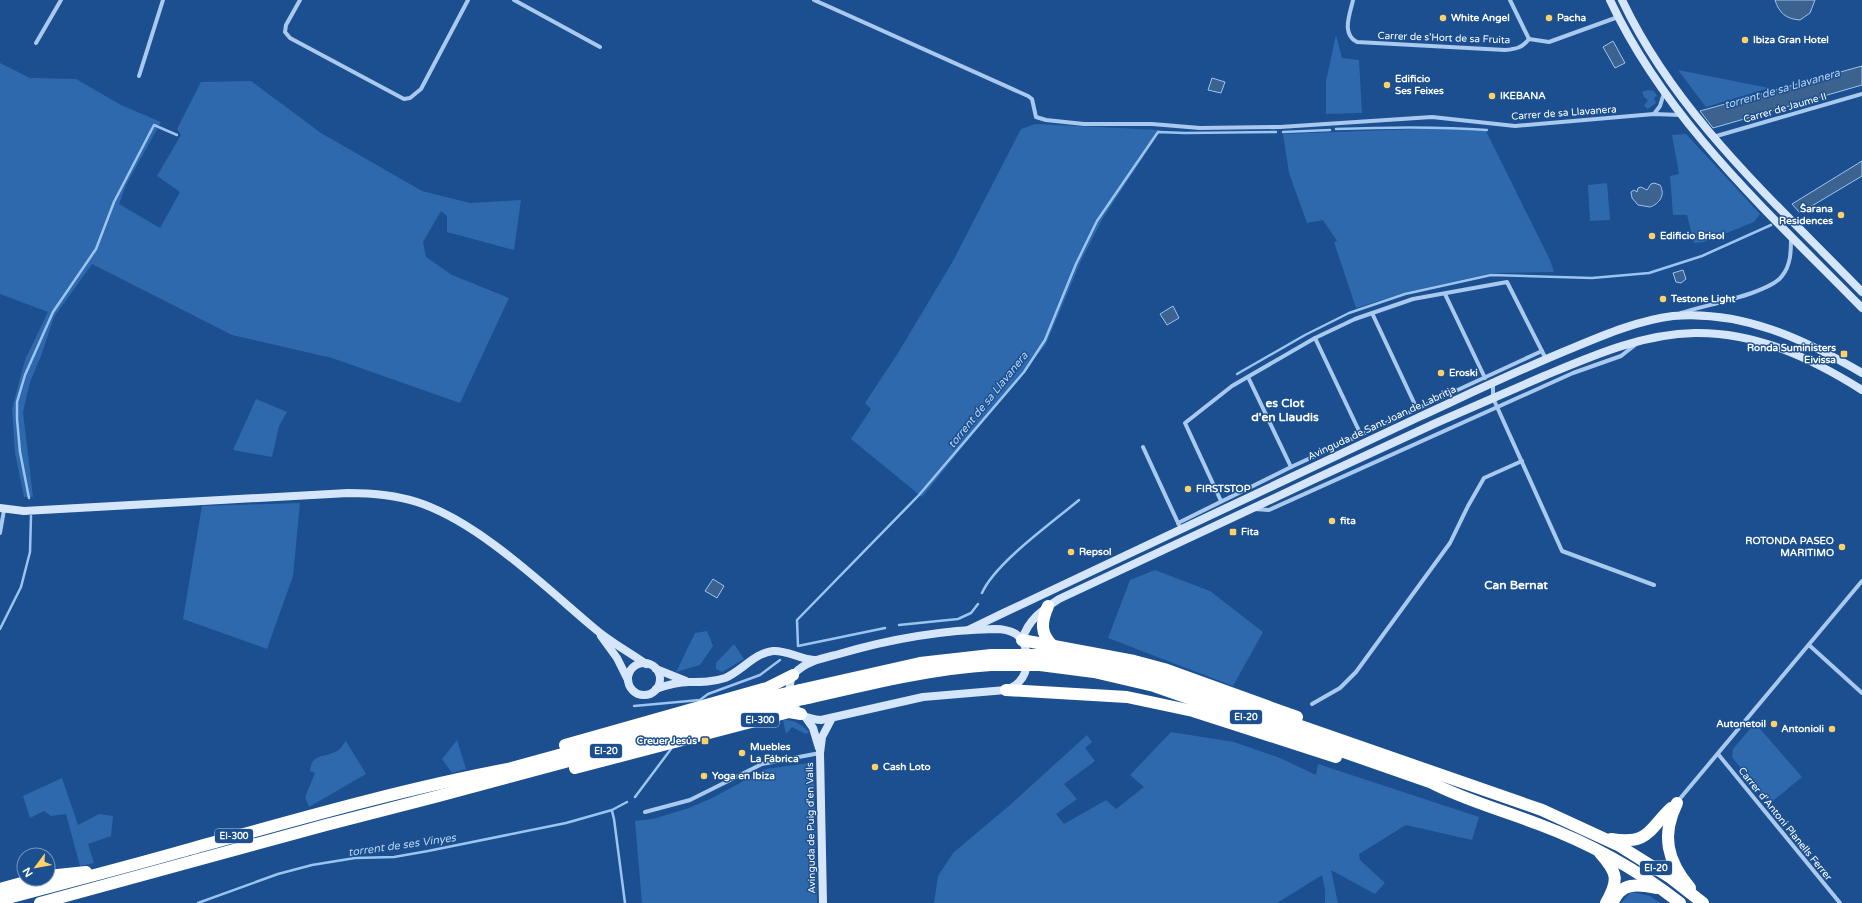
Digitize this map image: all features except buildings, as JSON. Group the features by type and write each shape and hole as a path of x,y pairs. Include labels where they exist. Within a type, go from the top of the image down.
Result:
{"highway":[{"path":"1048,606 1042,624 1046,640 1053,646"},
{"path":"1022,640 1134,661 1187,676 1396,754 1439,773"},
{"name":"EI-20","path":"435,797 802,694 991,660 1040,660 1096,663 1148,674 1199,690 1393,760 1439,773 1542,810 1605,838 1671,878 1703,903"},
{"name":"EI-20","path":"1040,660 1154,686 1430,782 1445,790 1539,824 1598,850 1662,889 1680,903"},
{"name":"EI-300","path":"0,900 324,811 469,776 582,740 767,688 794,674"},
{"path":"1006,690 1135,698 1193,712 1422,785 1445,790"},
{"name":"EI-20","path":"469,776 508,769 776,701"},
{"name":"EI-300","path":"40,903 326,825 435,797 481,791 789,712 803,716"},
{"path":"1605,838 1627,841 1640,839 1649,833 1677,803"},
{"path":"1677,803 1668,822 1667,836 1670,851 1676,867 1684,881 1703,903"},
{"path":"1598,850 1610,866 1615,878 1613,890 1606,903"},
{"path":"56,875 78,872 104,872"},
{"path":"1613,903 1617,894 1630,885 1638,884 1662,889"},
{"path":"0,889 16,885"},
{"path":"68,903 93,889"}],"main road":[{"path":"1610,0 1644,63 1680,115 1714,155 1862,308"},
{"path":"1622,0 1639,33 1670,82 1713,137 1862,292"},
{"name":"Avinguda de Sant Joan de Labritja","path":"968,630 1179,526 1494,382 1546,359 1625,328 1672,316 1727,318 1764,326 1812,346 1862,372"},
{"path":"1006,690 1019,683 1025,672 1026,648 1022,640 1031,621 1048,606 1250,509 1493,398 1595,354 1639,341 1695,333 1757,340 1786,349 1811,361 1862,390"},
{"path":"2,509 24,511 348,493 376,494 397,497 416,502 438,511 476,532 546,587 595,629 646,664 689,682"},
{"path":"595,629 625,671 632,690 640,694 649,694 656,689 689,682 714,681 737,672 762,654 771,651 787,652 797,658 815,660"},
{"name":"EI-300","path":"794,674 803,666 815,660 895,640 968,630 1006,630 1014,633 1022,640"},
{"path":"787,652 793,663 794,674"},
{"path":"628,681 632,669 638,665 646,664"},
{"path":"656,669 659,681 656,689"},
{"name":"Avinguda de Puig d'en Valls","path":"794,674 789,691 793,705 813,728 820,753"},
{"name":"EI-300","path":"803,716 821,720 923,697 1006,690"},
{"name":"Avinguda de Puig d'en Valls","path":"822,903 820,753 822,737 832,718"}],"street":[{"path":"36,43 61,0"},
{"path":"139,76 163,0"},
{"path":"300,0 286,25 285,32 290,38 404,99 414,95 421,88 468,0"},
{"path":"514,0 600,47"},
{"name":"Carrer de sa Llavanera","path":"814,0 1028,96 1032,99 1036,117 1046,120 1084,124 1152,124 1200,128 1280,127 1432,117 1515,126 1654,114 1680,115"},
{"name":"Carrer de s'Hort de sa Fruita","path":"1353,0 1347,33 1351,39 1357,42 1505,50 1516,49 1524,46 1530,39"},
{"path":"1510,0 1530,39 1549,42 1618,17"},
{"path":"1654,114 1660,106 1664,93"},
{"name":"Carrer de Jaume II","path":"1713,137 1862,94"},
{"path":"1672,316 1701,306 1740,298 1776,282 1781,278 1789,264 1791,235"},
{"path":"1221,501 1185,423 1232,386 1316,338 1355,319 1413,300 1507,282 1546,359"},
{"path":"1445,294 1485,378"},
{"path":"1372,313 1417,409"},
{"path":"1316,338 1361,434"},
{"path":"1250,509 1269,510 1573,373 1621,356 1639,341"},
{"name":"Avinguda de Sant Joan de Labritja","path":"1179,526 1221,501 1291,467 1542,351"},
{"path":"1248,377 1291,467"},
{"path":"1494,382 1493,398 1562,551 1654,585"},
{"path":"1143,447 1179,526"},
{"path":"1312,704 1340,688 1356,672 1450,543 1484,478 1522,461"},
{"path":"0,533 2,509"},
{"path":"1677,803 1862,581"},
{"path":"1809,645 1862,693"},
{"path":"645,812 690,800 762,764 820,753"},
{"name":"Carrer d'Antoni Planells Ferrer","path":"1718,754 1840,903"}],"shaded area":[{"path":"1336,35 1342,58 1359,60 1362,113 1326,114 1326,81"},
{"path":"0,63 30,78 76,79 121,105 161,122 126,185 119,204 160,228 180,192 157,176 181,135 177,129 201,82 251,81 321,133 422,191 470,203 521,200 514,250 447,232 447,216 441,211 423,242 426,257 452,275 509,298 460,403 332,358 232,335 92,264 54,317 41,356 30,382 23,412 33,497 24,497 15,453 12,409 25,360 48,312 0,294"},
{"path":"1678,70 1769,88 1706,107"},
{"path":"1647,90 1654,91 1657,96 1654,98 1656,103 1648,109 1644,106 1648,100 1644,97 1642,92"},
{"path":"1036,124 1161,130 1103,218 1081,261 1046,344 922,497 851,439 871,409 865,403 898,353 953,261 1021,129"},
{"path":"1441,128 1486,131 1550,260 1554,272 1492,273 1404,293 1356,308 1334,242 1337,241 1323,220 1307,223 1289,173 1283,134"},
{"path":"1686,134 1760,214 1754,222 1704,242 1694,243 1687,215 1673,215 1670,176 1679,174 1672,135"},
{"path":"1607,183 1610,220 1590,221 1588,185"},
{"path":"256,399 287,412 279,426 272,457 233,450"},
{"path":"300,503 293,576 267,649 183,619 202,506"},
{"path":"1155,570 1210,591 1263,632 1233,686 1108,638 1130,580"},
{"path":"707,631 713,646 700,665 676,672 695,633"},
{"path":"734,644 744,659 722,672 716,669 716,663"},
{"path":"783,720 790,720 798,723 809,732 806,734 792,727 786,734"},
{"path":"1755,723 1802,777 1769,804 1732,757 1733,749"},
{"path":"1171,732 1234,742 1280,758 1316,775 1318,764 1479,817 1472,840 1406,825 1359,854 1360,860 1385,883 1375,894 1331,870 1338,903 1325,903 1325,890 1322,875 1277,903 934,903 938,876 953,853 1010,805 1087,735 1092,742 1085,748 1095,761 1064,784 1077,799 1056,814 1064,824 1106,800 1116,809 1144,787 1130,775"},
{"path":"457,740 466,769 452,773 442,759"},
{"path":"346,741 366,774 309,807 305,797 315,773 310,771 313,761 319,757 337,751"},
{"path":"809,763 814,767 817,903 642,903 635,821 653,819 689,808 712,798 766,769"},
{"path":"62,778 78,825 99,814 113,816 111,836 88,844 94,863 80,866 66,814 51,816 44,811 30,818 23,796"},
{"path":"1631,892 1650,896 1660,903 1621,903"}],"water":[{"path":"1775,0 1815,0 1810,13 1800,20 1787,17 1781,12"},
{"path":"1613,41 1625,63 1615,68 1603,47"},
{"path":"1862,66 1862,85 1713,128 1700,111"},
{"path":"1212,78 1225,82 1221,93 1208,90"},
{"path":"1862,161 1862,176 1800,213 1792,204"},
{"path":"1654,183 1660,185 1662,189 1661,199 1650,207 1638,205 1632,198 1631,192 1634,190 1637,192 1638,188 1641,187 1647,190 1651,184"},
{"path":"1683,270 1686,279 1681,283 1676,282 1673,273"},
{"path":"1173,306 1179,318 1167,325 1160,314"},
{"path":"713,579 724,586 717,598 705,591"}],"waterway":[{"path":"29,498 20,452 17,419 17,402 25,375 53,312 96,249 114,202 154,125 177,135"},
{"name":"torrent de sa Llavanera","path":"1336,129 1412,127 1487,130"},
{"name":"torrent de sa Llavanera","path":"1283,132 1330,130"},
{"name":"torrent de sa Llavanera","path":"885,628 798,646 797,620 919,495 1024,372 1045,340 1076,264 1097,221 1158,132 1276,132"},
{"path":"1237,374 1305,335 1349,313 1405,294 1491,275 1592,278 1649,273 1702,256 1771,225"},
{"path":"982,593 989,581 1012,556 1040,531 1079,500"},
{"path":"0,629 21,587 30,552 31,516"},
{"path":"899,625 958,619 971,613 978,604"},
{"name":"torrent de sa Llavanera","path":"634,706 700,700 708,694 760,675 780,660"},
{"name":"torrent de sa Llavanera","path":"635,797 671,749"},
{"name":"torrent de ses Vinyes","path":"198,903 278,874 312,865 355,858 394,857 428,851 566,823 612,810 627,802"},
{"path":"612,811 625,903"}],"place":[{"name":"White Angel","path":"1443,18"},
{"name":"Pacha","path":"1549,18"},
{"name":"Ibiza Gran Hotel","path":"1745,40"},
{"name":"Edificio Ses Feixes","path":"1387,85"},
{"name":"IKEBANA","path":"1492,96"},
{"name":"Ŝarana Residences","path":"1841,215"},
{"name":"Edificio Brisol","path":"1652,236"},
{"name":"Testone Light","path":"1663,299"},
{"name":"Ronda Suministers Eivissa","path":"1844,354"},
{"name":"Eroski","path":"1441,373"},
{"name":"FIRSTSTOP","path":"1188,489"},
{"name":"fita","path":"1332,521"},
{"name":"Fita","path":"1233,532"},
{"name":"ROTONDA PASEO MARITIMO","path":"1842,547"},
{"name":"Repsol","path":"1071,552"},
{"name":"Autonetoil","path":"1774,724"},
{"name":"Antonioli","path":"1832,729"},
{"name":"Creuer Jesús","path":"705,741"},
{"name":"Muebles La Fábrica","path":"742,753"},
{"name":"Cash Loto","path":"875,767"},
{"name":"Yoga en Ibiza","path":"704,776"}],"district":[{"name":"es Clot d'en Llaudis","path":"1285,410"},
{"name":"Can Bernat","path":"1516,585"}]}
